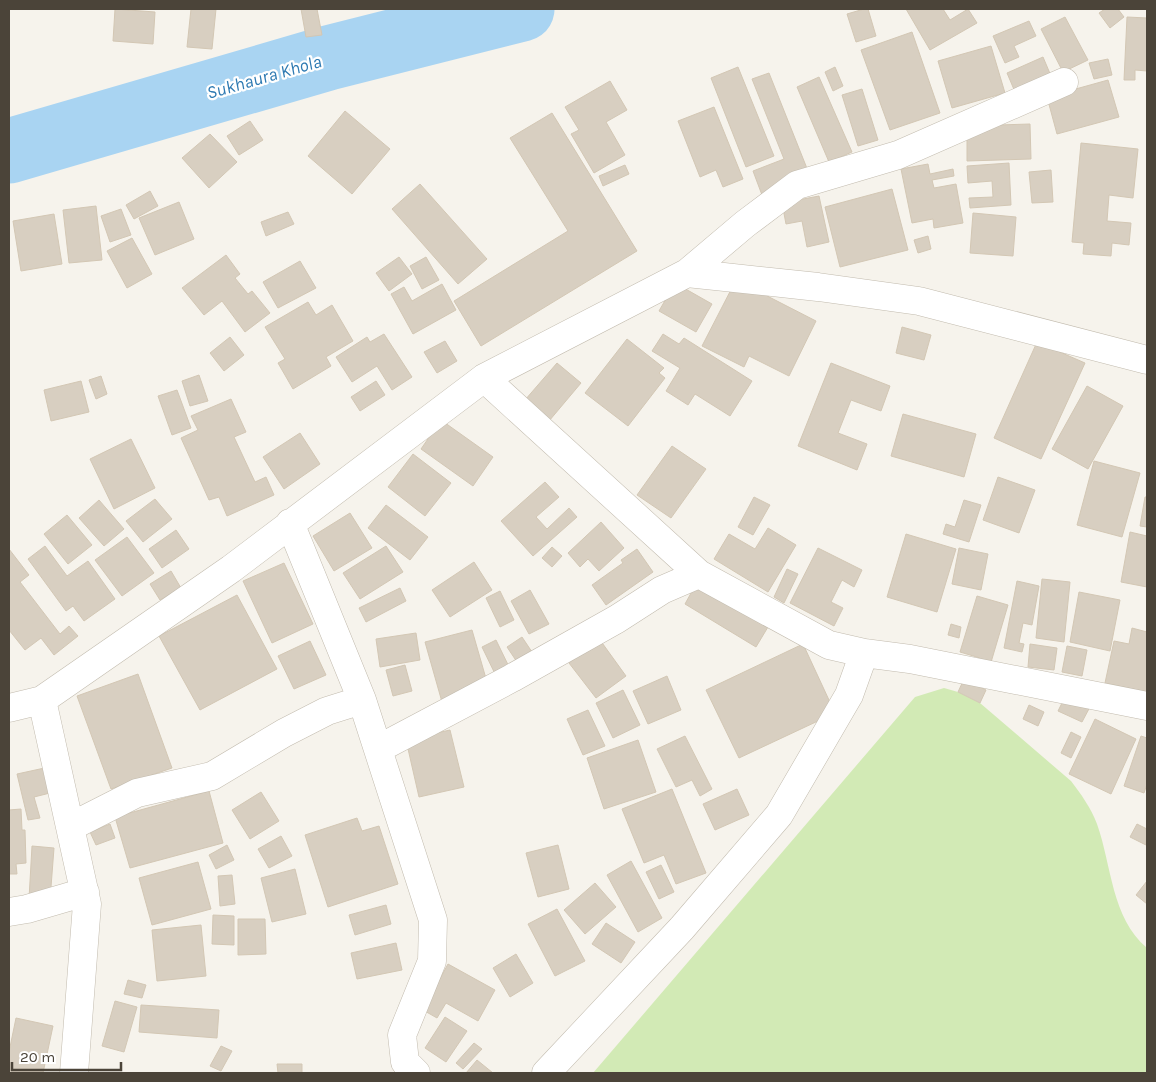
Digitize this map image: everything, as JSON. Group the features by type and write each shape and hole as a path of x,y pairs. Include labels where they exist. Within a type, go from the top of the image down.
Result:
{"street":[{"path":"9,708 42,700 230,569 484,378 687,273 745,224 797,185 898,155 1064,82"},
{"path":"687,273 818,286 919,301 1147,360"},
{"path":"484,378 698,574 829,645 864,653 910,659 1147,706"},
{"path":"290,523 362,700 432,920 432,961 402,1035 405,1062 416,1073"},
{"path":"378,749 512,678 617,619 662,590 698,574"},
{"path":"546,1073 682,928 779,815 848,695 864,653"},
{"path":"42,700 87,904 74,1073"},
{"path":"70,826 137,793 212,776 284,733 328,711 362,700"},
{"path":"9,912 27,909 84,892"}],"green space":[{"path":"944,688 958,692 980,703 1071,781 1092,812 1102,840 1119,906 1135,935 1147,948 1147,1073 593,1073 915,697"}],"building":[{"path":"115,9 155,12 153,44 113,41"},
{"path":"191,9 216,9 212,49 187,47"},
{"path":"301,9 317,9 322,35 306,37"},
{"path":"868,9 876,36 856,42 847,14"},
{"path":"906,9 943,9 950,20 968,9 977,23 930,50"},
{"path":"1105,9 1118,9 1124,17 1110,28 1099,13"},
{"path":"1065,17 1088,60 1063,72 1041,29"},
{"path":"1127,17 1147,18 1147,71 1135,70 1135,80 1124,80"},
{"path":"1029,21 1036,36 1014,46 1019,57 1005,63 993,36"},
{"path":"912,32 940,113 890,130 861,50"},
{"path":"991,46 1005,93 952,108 938,61"},
{"path":"1043,57 1054,83 1018,99 1007,73"},
{"path":"1108,59 1112,75 1094,79 1089,63"},
{"path":"738,67 774,156 746,167 711,78"},
{"path":"835,67 843,86 833,91 825,72"},
{"path":"769,73 810,176 762,195 753,171 784,159 752,79"},
{"path":"819,77 852,152 829,162 797,87"},
{"path":"1108,80 1119,117 1057,134 1047,97"},
{"path":"610,81 627,110 606,122 625,155 594,173 571,134 579,130 565,107"},
{"path":"862,89 878,140 858,146 842,95"},
{"path":"714,107 743,179 723,187 716,170 700,177 678,121"},
{"path":"345,111 390,149 352,194 308,156"},
{"path":"552,113 637,251 481,346 454,301 568,231 510,138"},
{"path":"250,121 263,140 239,155 227,136"},
{"path":"1030,124 1031,159 967,161 967,126"},
{"path":"210,134 237,162 209,188 182,158"},
{"path":"1081,143 1138,149 1133,198 1109,195 1107,221 1131,223 1129,245 1112,243 1111,256 1083,254 1084,243 1072,242"},
{"path":"1009,163 1011,205 970,208 969,198 993,197 992,181 968,183 967,166"},
{"path":"928,164 930,174 953,169 954,176 932,180 934,188 956,184 963,223 934,228 933,219 912,223 901,169"},
{"path":"625,165 629,174 603,186 599,176"},
{"path":"1051,170 1053,202 1032,203 1029,172"},
{"path":"420,184 487,259 458,284 392,209"},
{"path":"892,189 908,250 840,267 825,207"},
{"path":"150,191 158,206 134,219 126,205"},
{"path":"819,196 829,242 807,247 802,221 786,224 782,203"},
{"path":"179,202 194,239 155,255 139,218"},
{"path":"96,206 102,260 69,263 63,210"},
{"path":"121,209 131,235 110,242 101,216"},
{"path":"288,212 294,224 266,236 261,222"},
{"path":"973,213 1016,217 1013,256 970,253"},
{"path":"54,214 62,264 21,271 13,221"},
{"path":"928,236 931,249 918,253 914,240"},
{"path":"132,238 152,274 127,288 107,251"},
{"path":"226,255 240,274 235,278 248,294 252,291 270,313 245,332 222,301 204,315 182,288"},
{"path":"399,257 412,274 389,291 376,273"},
{"path":"426,257 439,280 422,289 410,266"},
{"path":"300,261 316,288 278,308 263,282"},
{"path":"736,280 816,321 789,376 749,356 744,367 702,346"},
{"path":"675,283 712,304 696,332 659,311"},
{"path":"442,284 456,310 413,334 391,294 404,287 412,301"},
{"path":"308,302 316,315 332,305 353,341 326,357 331,366 293,389 278,363 285,359 265,327"},
{"path":"902,327 931,335 924,360 896,353"},
{"path":"384,334 412,377 392,390 377,366 352,382 336,357 367,337 370,342"},
{"path":"663,334 679,344 684,338 752,381 730,416 695,394 688,405 666,391 680,368 652,351"},
{"path":"230,337 244,355 224,371 210,353"},
{"path":"627,339 664,368 659,373 665,378 628,426 585,393"},
{"path":"445,341 457,361 437,373 424,352"},
{"path":"1037,342 1085,363 1041,459 994,438"},
{"path":"557,363 581,383 549,421 525,400"},
{"path":"831,363 890,386 881,411 851,400 838,433 867,444 857,470 798,446"},
{"path":"199,375 208,401 190,406 182,381"},
{"path":"101,376 107,394 96,399 89,380"},
{"path":"81,381 89,412 51,421 44,390"},
{"path":"376,381 385,395 360,411 351,397"},
{"path":"1087,386 1123,406 1088,469 1052,449"},
{"path":"177,390 191,428 172,435 158,396"},
{"path":"231,399 246,432 234,437 255,482 266,477 274,495 227,516 219,497 209,500 181,438 198,430 191,416"},
{"path":"903,414 976,434 964,477 891,456"},
{"path":"441,420 493,457 473,486 421,449"},
{"path":"300,433 320,464 284,489 263,457"},
{"path":"131,439 155,488 114,509 90,459"},
{"path":"672,446 706,469 671,518 637,495"},
{"path":"413,454 451,483 425,516 388,487"},
{"path":"1094,461 1140,473 1122,537 1077,525"},
{"path":"998,477 1035,490 1019,533 983,520"},
{"path":"545,482 559,497 536,517 547,529 569,508 577,517 533,556 501,521"},
{"path":"754,497 770,505 753,535 738,527"},
{"path":"1145,497 1147,497 1147,527 1140,526"},
{"path":"155,499 172,519 143,542 126,521"},
{"path":"99,500 124,529 104,546 79,518"},
{"path":"964,500 981,505 969,542 943,534 946,524 955,527"},
{"path":"386,505 428,537 410,560 368,528"},
{"path":"350,513 372,548 334,571 313,536"},
{"path":"67,515 92,545 68,564 44,534"},
{"path":"601,522 624,548 599,571 588,559 580,567 568,553"},
{"path":"768,528 796,545 768,592 714,559 729,534 755,549"},
{"path":"176,530 189,549 162,568 149,549"},
{"path":"1130,532 1147,536 1147,587 1121,582"},
{"path":"906,534 956,549 937,612 887,597"},
{"path":"127,537 154,573 122,596 95,560"},
{"path":"45,546 67,576 88,561 115,599 84,621 73,606 66,611 28,559"},
{"path":"386,546 403,572 360,599 343,573"},
{"path":"552,547 562,556 552,567 542,558"},
{"path":"818,548 862,570 854,587 842,580 831,602 843,608 834,626 790,603"},
{"path":"959,548 988,554 981,590 952,584"},
{"path":"9,549 29,575 20,582 60,634 69,626 78,636 54,655 41,638 25,650 9,630"},
{"path":"637,549 653,572 606,605 592,585 623,563 621,560"},
{"path":"474,562 492,590 450,617 432,590"},
{"path":"284,563 313,624 272,643 243,581"},
{"path":"787,569 798,574 784,603 774,597"},
{"path":"171,571 181,588 160,600 150,584"},
{"path":"1042,579 1070,582 1064,642 1036,638"},
{"path":"1017,581 1039,586 1032,625 1023,623 1019,643 1024,644 1022,652 1004,648"},
{"path":"696,584 768,627 756,647 685,604"},
{"path":"400,588 406,601 366,622 359,608"},
{"path":"530,590 549,624 529,634 511,601"},
{"path":"500,591 514,620 500,627 486,598"},
{"path":"1079,592 1120,600 1110,651 1070,642"},
{"path":"237,595 277,669 200,710 159,636"},
{"path":"977,596 1008,605 989,669 977,666 980,658 960,652"},
{"path":"951,624 961,627 959,638 948,635"},
{"path":"1132,628 1147,632 1147,692 1105,683 1114,641 1129,644"},
{"path":"472,630 489,689 442,702 425,642"},
{"path":"416,633 420,660 380,667 376,639"},
{"path":"522,637 536,658 521,668 507,647"},
{"path":"496,640 513,675 499,682 482,647"},
{"path":"600,640 626,676 596,698 569,663"},
{"path":"310,641 326,675 294,689 278,656"},
{"path":"803,644 835,713 739,758 706,690"},
{"path":"1030,644 1057,648 1054,670 1028,667"},
{"path":"1067,646 1087,650 1082,676 1062,672"},
{"path":"405,665 412,691 393,696 386,670"},
{"path":"138,674 172,768 111,789 77,696"},
{"path":"667,676 681,710 648,724 633,691"},
{"path":"964,679 986,690 980,703 958,692"},
{"path":"623,690 640,725 613,738 596,703"},
{"path":"1067,693 1091,705 1082,722 1058,711"},
{"path":"1029,705 1044,712 1038,726 1023,719"},
{"path":"588,710 605,746 583,755 567,719"},
{"path":"1095,719 1136,739 1111,794 1069,774"},
{"path":"450,730 464,787 419,797 406,740"},
{"path":"1071,732 1081,737 1071,758 1061,753"},
{"path":"685,736 712,789 700,796 692,780 676,787 657,749"},
{"path":"1141,736 1147,738 1147,784 1144,793 1124,786"},
{"path":"638,740 656,792 604,809 587,758"},
{"path":"49,767 54,792 34,797 40,818 28,820 17,774"},
{"path":"672,789 706,873 676,884 664,855 644,863 622,809"},
{"path":"737,789 749,815 715,830 703,804"},
{"path":"209,791 223,843 130,868 115,817"},
{"path":"261,792 279,821 250,839 232,810"},
{"path":"21,809 22,830 25,830 26,863 16,864 17,874 9,874 9,810"},
{"path":"357,818 362,831 379,826 398,884 328,907 305,835"},
{"path":"110,824 115,838 96,845 90,832"},
{"path":"1137,824 1147,829 1146,845 1130,837"},
{"path":"281,836 292,856 269,868 258,849"},
{"path":"227,845 234,860 216,869 209,855"},
{"path":"558,845 569,889 538,897 526,853"},
{"path":"32,846 54,848 50,900 29,899"},
{"path":"631,861 662,918 638,932 607,875"},
{"path":"198,862 211,909 152,925 139,878"},
{"path":"661,865 674,892 659,899 646,872"},
{"path":"295,869 306,914 272,922 261,878"},
{"path":"232,875 235,904 220,906 218,876"},
{"path":"1147,881 1147,904 1136,895"},
{"path":"595,883 616,907 585,934 564,910"},
{"path":"386,905 391,924 355,935 349,915"},
{"path":"557,909 585,961 555,976 528,924"},
{"path":"213,915 234,916 234,945 212,944"},
{"path":"238,919 265,919 266,954 238,955"},
{"path":"606,923 635,942 621,963 592,944"},
{"path":"201,925 206,976 157,981 152,930"},
{"path":"396,943 402,970 357,979 351,953"},
{"path":"516,954 533,983 510,997 493,968"},
{"path":"448,964 495,990 478,1021 446,1003 437,1018 423,1010"},
{"path":"128,980 146,985 142,998 124,994"},
{"path":"115,1001 137,1007 124,1052 102,1046"},
{"path":"141,1005 219,1010 217,1038 139,1032"},
{"path":"445,1017 467,1031 446,1062 425,1048"},
{"path":"16,1018 53,1026 43,1073 9,1073 9,1052"},
{"path":"474,1043 482,1049 463,1069 456,1063"},
{"path":"221,1046 232,1051 221,1071 210,1066"},
{"path":"477,1060 493,1073 466,1073"},
{"path":"277,1064 302,1064 302,1073 278,1073"}],"waterway":[{"name":"Sukhaura Khola","path":"9,151 328,58 522,9"}]}
